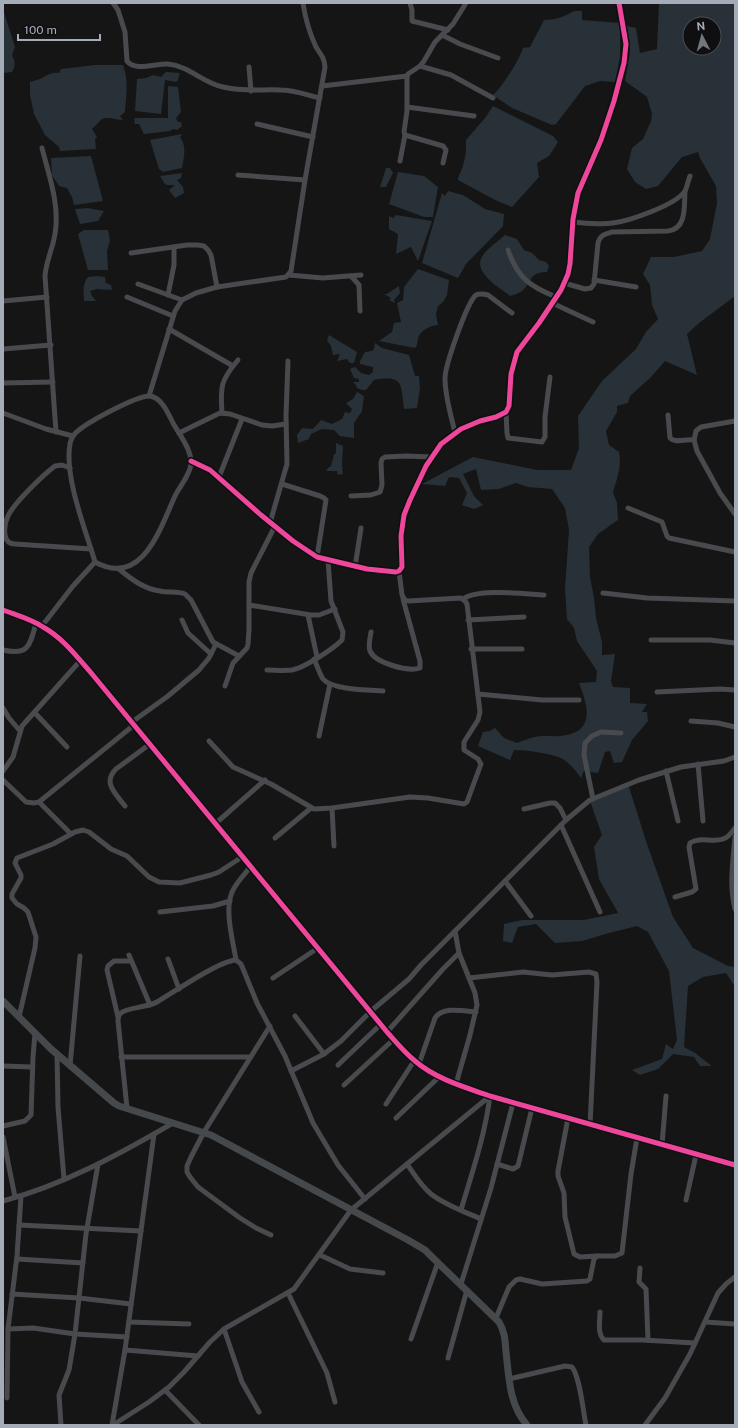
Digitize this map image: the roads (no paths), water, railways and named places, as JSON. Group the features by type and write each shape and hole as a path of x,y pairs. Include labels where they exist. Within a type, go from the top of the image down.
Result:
{"street":[{"path":"114,3 125,32 127,58 130,64 142,66 162,63 175,65 219,86 251,91 288,90 320,98"},
{"path":"289,276 293,268 305,180 325,72 324,59 314,40 306,19 303,3"},
{"path":"410,3 412,10 412,21 448,30"},
{"path":"322,86 407,76 420,66 435,42 457,20 466,3"},
{"path":"550,376 545,417 545,437 542,442 508,438 506,412 509,406 515,356 564,283 570,264 573,222 578,193 601,140 614,101 624,63 626,44 619,3"},
{"path":"442,35 455,42 498,58"},
{"path":"420,66 451,75 493,98"},
{"path":"249,67 251,91"},
{"path":"400,161 405,135 407,76"},
{"path":"407,107 474,116"},
{"path":"257,124 313,136"},
{"path":"405,135 443,146 446,150 443,163"},
{"path":"42,148 55,200 56,214 55,233 46,269 56,432"},
{"path":"238,175 305,180"},
{"path":"564,283 589,290 593,287 598,243 604,234 612,232 673,231 678,227 682,221 685,191 690,176"},
{"path":"573,222 606,224 638,217 667,204 685,191"},
{"path":"130,253 174,247 204,246 211,255 217,287"},
{"path":"168,295 174,265 174,247"},
{"path":"508,250 516,270 521,275 533,286 556,297"},
{"path":"149,396 173,316 182,300 217,287 282,279 289,276 317,278 360,275"},
{"path":"351,276 359,285 360,311"},
{"path":"594,280 636,287"},
{"path":"138,284 182,300"},
{"path":"455,433 447,396 445,378 453,346 468,310 474,298 477,295 483,294 488,295 512,313"},
{"path":"3,301 47,297"},
{"path":"127,297 173,316"},
{"path":"552,303 593,322"},
{"path":"169,330 233,366"},
{"path":"3,349 51,345"},
{"path":"222,412 221,393 223,383 228,372 238,360"},
{"path":"225,686 231,667 247,648 249,582 251,573 272,524 287,460 286,424 288,361"},
{"path":"3,383 53,382"},
{"path":"149,396 155,398 166,410 189,452 191,466 189,473 176,494 150,548 134,564 127,568 119,569 102,566 95,562 80,513 71,478 70,443 73,436 87,425 124,404 149,396"},
{"path":"179,433 222,412 262,425 272,426 286,424"},
{"path":"371,632 369,649 377,659 399,666 420,668 420,660 403,598 400,571 402,567 401,536 404,515 417,484 431,457 441,444 455,433 469,425 496,417 506,412"},
{"path":"3,413 56,432 73,436"},
{"path":"668,416 672,440 694,440"},
{"path":"219,477 242,419"},
{"path":"735,421 701,427 696,431 694,440 697,451 720,493 735,514"},
{"path":"351,496 371,495 380,492 382,485 382,459 385,457 431,457"},
{"path":"191,460 204,466 219,477 272,524 293,541 317,557 355,567 380,571 400,571"},
{"path":"70,468 62,465 55,466 18,502 7,518 5,528 6,539 8,542 15,544 91,549"},
{"path":"282,484 320,496 326,500 317,557"},
{"path":"628,508 662,522 667,536 673,540 735,552"},
{"path":"355,567 361,528"},
{"path":"267,670 293,670 299,668 338,643 343,637 343,632 331,600 328,560"},
{"path":"3,650 15,652 22,651 27,648 39,624 95,562"},
{"path":"119,569 134,581 147,588 162,592 181,593 188,596 211,638 216,644 239,656"},
{"path":"403,598 408,601 463,599 471,595 487,593 544,595"},
{"path":"604,593 647,598 735,600"},
{"path":"209,741 233,767 265,780 311,808 318,810 410,797 428,798 464,804 467,802 481,764 478,758 464,750 463,744 479,717 478,694 467,604 463,599"},
{"path":"249,605 308,615 319,615 335,610"},
{"path":"3,610 39,624 60,639 150,744 387,1032 417,1063 456,1084 490,1096 735,1165"},
{"path":"308,615 315,658 323,679 330,684 340,687 383,691"},
{"path":"468,620 524,617"},
{"path":"182,620 188,633 211,654"},
{"path":"651,640 710,640 735,643"},
{"path":"3,780 26,802 39,802 199,670 211,654 216,644"},
{"path":"472,649 522,649"},
{"path":"3,771 13,757 22,726 80,661"},
{"path":"318,736 330,684"},
{"path":"657,692 720,688 735,690"},
{"path":"478,694 542,700 578,700"},
{"path":"3,708 8,718 20,731"},
{"path":"35,713 66,747"},
{"path":"692,721 735,727"},
{"path":"593,798 584,755 585,743 592,736 601,732 621,732"},
{"path":"125,806 110,784 112,773 150,744"},
{"path":"291,1071 324,1054 350,1034 370,1011 409,978 560,825 586,802 639,780 681,766 724,761 735,757"},
{"path":"698,764 703,821"},
{"path":"666,771 678,821"},
{"path":"215,824 265,780"},
{"path":"39,802 71,834"},
{"path":"524,808 555,803 560,808 566,820"},
{"path":"275,838 311,808"},
{"path":"332,808 334,846"},
{"path":"560,825 600,912"},
{"path":"674,897 692,892 696,888 689,847 690,843 697,840 722,840 735,828"},
{"path":"19,1017 36,938 28,912 16,904 12,898 12,894 21,876 15,860 19,856 53,844 80,830 87,830 111,849 127,856 149,877 159,882 180,882 211,875 219,872 242,857"},
{"path":"735,837 735,909"},
{"path":"250,867 235,886 230,901 230,921 236,960 241,964 257,1003 270,1026 313,1123 338,1165 365,1199"},
{"path":"505,881 532,916"},
{"path":"160,912 213,906 230,901"},
{"path":"455,931 459,953 475,993 477,1005 456,1084"},
{"path":"273,978 318,948"},
{"path":"387,1032 459,953"},
{"path":"129,955 150,1006"},
{"path":"70,1066 80,956"},
{"path":"168,958 179,989"},
{"path":"118,1017 124,1011 150,1006 207,972 228,962 236,960"},
{"path":"126,1108 118,1017 107,970 108,966 114,962 131,961"},
{"path":"469,978 523,972 552,975 590,972 596,974 597,982 590,1124"},
{"path":"3,1001 70,1066 119,1106 204,1132 219,1139 418,1246 438,1262 496,1318 503,1329 509,1379 516,1408 519,1416 527,1425"},
{"path":"386,1104 417,1063 438,1014 446,1011 476,1012"},
{"path":"294,1016 324,1054"},
{"path":"338,1066 381,1024"},
{"path":"270,1026 204,1132 188,1163 187,1172 198,1186 240,1218 256,1228 272,1235"},
{"path":"3,1126 26,1120 31,1114 32,1067 35,1033"},
{"path":"344,1085 394,1039"},
{"path":"57,1054 58,1107 64,1179"},
{"path":"121,1057 250,1057"},
{"path":"3,1066 32,1067"},
{"path":"396,1118 440,1076"},
{"path":"112,1425 165,1390 224,1329 288,1293 297,1286 351,1210 490,1096"},
{"path":"461,1210 478,1152 490,1096"},
{"path":"662,1145 666,1096"},
{"path":"461,1284 482,1219 513,1103"},
{"path":"497,1164 513,1168 518,1166 532,1108"},
{"path":"568,1118 558,1176 564,1194 565,1217 574,1254 580,1257 615,1256 620,1255 623,1251 628,1198 637,1138"},
{"path":"3,1201 18,1197 98,1164 173,1123"},
{"path":"112,1425 127,1337 154,1134"},
{"path":"3,1137 18,1197 19,1225 17,1259 8,1329 7,1398"},
{"path":"686,1200 696,1154"},
{"path":"61,1425 59,1396 69,1370 75,1334 87,1229 98,1164"},
{"path":"407,1164 430,1194 482,1219"},
{"path":"19,1225 141,1231"},
{"path":"320,1255 350,1269 383,1273"},
{"path":"496,1318 509,1287 516,1280 520,1279 542,1284 587,1281 590,1279 596,1256"},
{"path":"17,1259 83,1263"},
{"path":"411,1339 438,1262"},
{"path":"640,1268 639,1282 646,1289 648,1340"},
{"path":"645,1425 665,1398 695,1343 718,1293 735,1277"},
{"path":"448,1358 467,1290"},
{"path":"288,1293 327,1373 335,1402"},
{"path":"12,1294 79,1298 131,1304"},
{"path":"600,1312 600,1334 604,1340 648,1340 695,1343"},
{"path":"129,1322 189,1324"},
{"path":"705,1322 735,1324"},
{"path":"8,1329 33,1328 75,1334 127,1337"},
{"path":"224,1329 242,1382 259,1412"},
{"path":"125,1350 198,1356"},
{"path":"509,1379 565,1366 572,1367 576,1374 586,1425"},
{"path":"165,1390 199,1425"}]}
